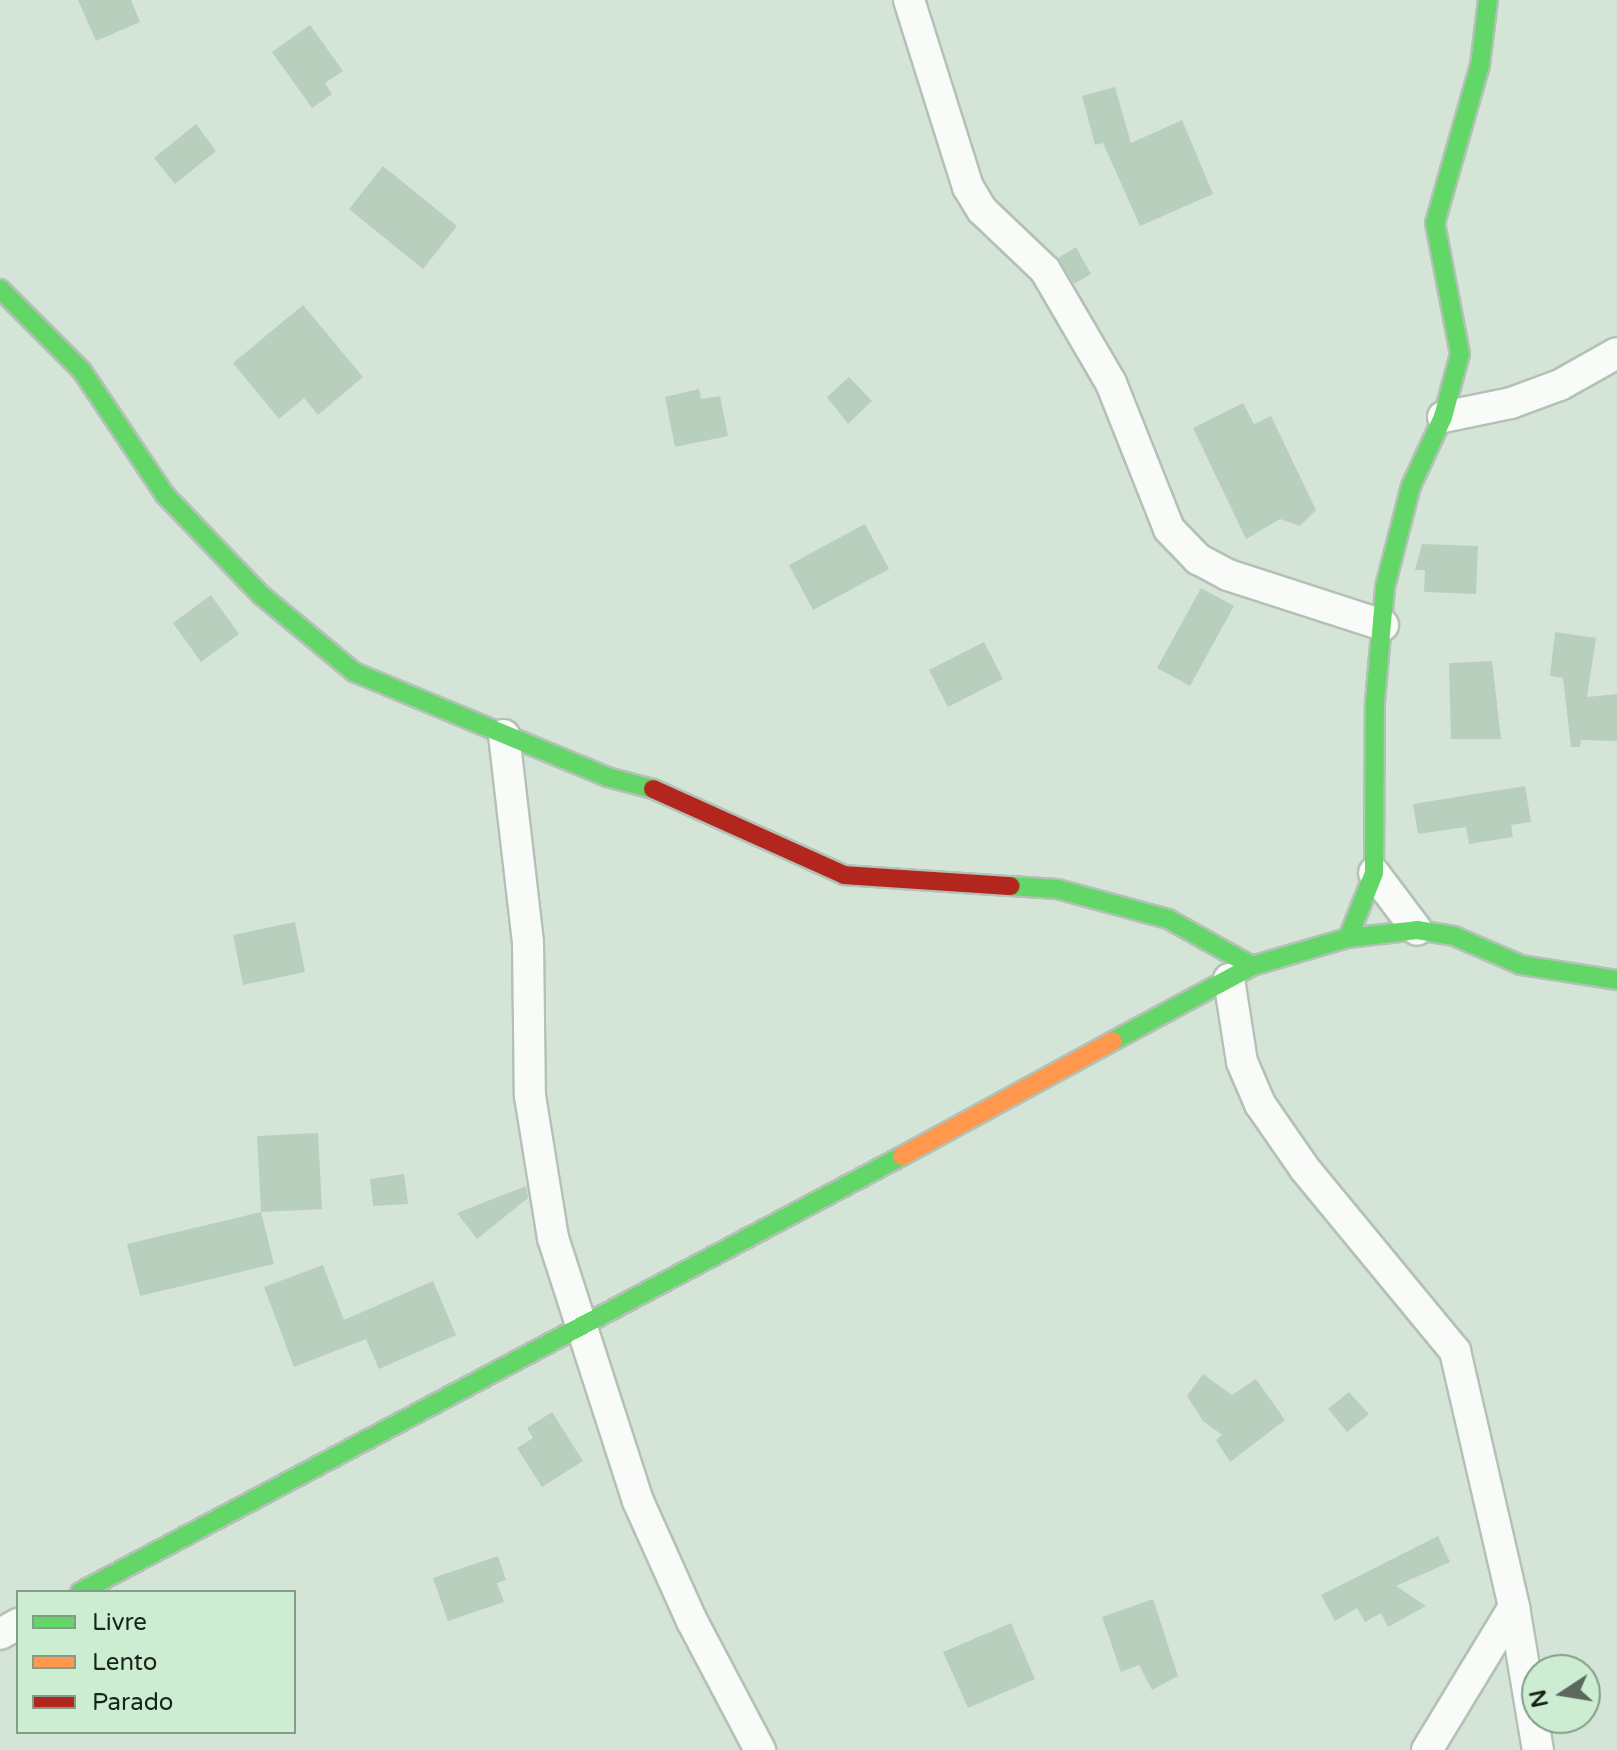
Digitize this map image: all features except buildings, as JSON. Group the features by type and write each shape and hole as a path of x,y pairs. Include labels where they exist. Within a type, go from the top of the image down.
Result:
{"street":[{"path":"909,0 968,187 982,210 1053,282 1111,383 1169,529 1198,559 1228,575 1383,625"},
{"path":"1348,938 1374,873 1375,702 1385,587 1411,486 1443,417 1460,354 1435,223 1480,65 1488,0"},
{"path":"0,289 82,371 122,437 165,495 261,595 354,672 458,712 504,735 668,795 844,875 1057,889 1102,899 1168,919 1240,972"},
{"path":"1443,417 1511,403 1560,385 1617,353"},
{"path":"504,735 528,942 533,1124 553,1238 580,1331 655,1544 760,1750"},
{"path":"1374,873 1417,930"},
{"path":"84,1590 580,1331 1240,972 1348,938 1417,930 1454,936 1521,965 1617,980"},
{"path":"1240,972 1242,1062 1260,1104 1305,1169 1455,1351 1514,1607 1538,1750"},
{"path":"1427,1750 1514,1607"}],"traffic: fast":[{"path":"1348,938 1374,873 1375,702 1385,587 1411,486 1443,417 1460,354 1435,223 1480,65 1488,0"},
{"path":"0,289 82,371 165,495 261,595 354,672 607,777 653,789"},
{"path":"1011,886 1057,889 1168,919 1252,966 1348,938 1417,930 1454,936 1521,965 1617,980"},
{"path":"1113,1041 1252,966"},
{"path":"84,1590 902,1156"}],"traffic: slow":[{"path":"902,1156 1113,1041"}],"traffic: jam":[{"path":"653,789 844,875 1011,886"}]}
